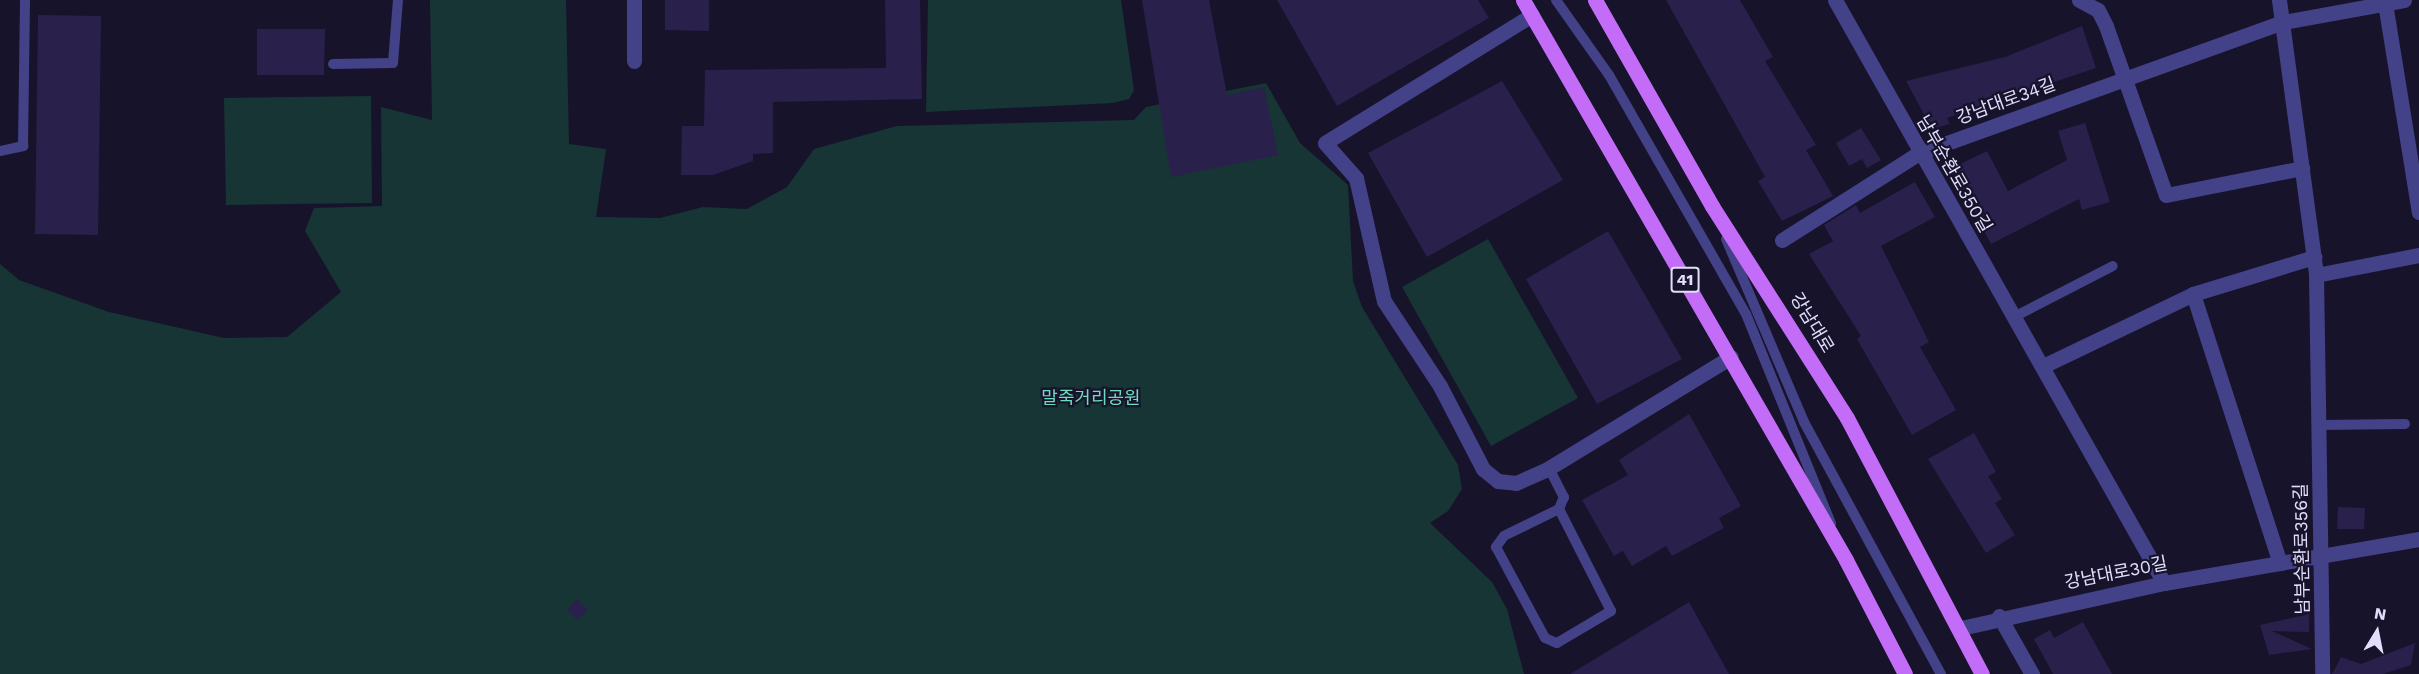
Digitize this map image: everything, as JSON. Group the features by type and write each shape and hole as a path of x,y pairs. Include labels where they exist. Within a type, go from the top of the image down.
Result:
{"main road":[{"name":"41","path":"1523,0 1731,357 1846,560 1905,674"},
{"name":"강남대로","path":"1595,0 1712,206 1847,418 1961,628 1982,674"}],"street":[{"path":"634,0 634,61"},
{"name":"남부순환로350길","path":"1835,0 1919,153 2043,366 2164,583"},
{"path":"2079,0 2098,10 2166,195 2302,168"},
{"name":"남부순환로356길","path":"2279,0 2316,275 2322,553 2322,674"},
{"name":"강남대로34길","path":"1782,240 1919,153 2283,22 2404,0"},
{"path":"2385,3 2419,212"},
{"path":"1532,15 1325,143 1356,178 1384,301 1440,386 1483,469 1498,481 1516,483 1549,468 1731,357"},
{"path":"2316,275 2419,255"},
{"path":"2043,366 2193,294 2314,257"},
{"path":"2193,294 2280,563"},
{"name":"강남대로30길","path":"1961,628 1999,616 2164,583 2280,563 2322,553 2419,539"},
{"path":"1999,616 2032,674"}],"lane":[{"path":"0,150 23,146 26,0"},
{"path":"333,64 393,63 398,0"},
{"path":"1556,0 1609,75 1746,314 1846,560"},
{"path":"1712,206 1804,422 1941,674"},
{"path":"2014,316 2113,266"},
{"path":"2319,425 2404,424"},
{"path":"1549,468 1564,497 1559,509 1504,536 1496,547 1550,642 1611,611 1559,509"}],"green space":[{"name":"말죽거리공원","path":"430,0 566,0 569,144 606,149 596,217 660,218 703,207 747,209 787,187 814,149 897,126 1134,120 1146,107 1266,83 1300,143 1348,185 1353,281 1362,307 1458,465 1462,489 1448,511 1430,523 1492,582 1507,609 1524,674 0,674 0,264 19,280 109,312 224,338 287,337 341,292 305,231 314,208 382,206 381,107 432,120"},
{"path":"928,0 1121,0 1134,90 1129,99 1113,103 926,112"},
{"path":"371,96 372,203 226,205 224,98"},
{"path":"1488,239 1578,398 1491,446 1402,287"}],"building":[{"path":"665,0 709,0 709,31 665,30"},
{"path":"885,0 920,0 922,99 773,102 773,153 753,154 753,161 713,175 681,175 682,126 704,126 705,70 886,68"},
{"path":"1142,0 1209,0 1227,95 1264,87 1278,155 1171,177"},
{"path":"1277,0 1478,0 1489,18 1337,106"},
{"path":"1666,0 1740,0 1773,57 1765,61 1816,145 1806,150 1833,196 1782,221 1758,181 1765,177"},
{"path":"38,15 101,16 98,235 35,234"},
{"path":"2082,26 2096,68 1947,118 1950,124 1932,129 1906,81 2005,57"},
{"path":"257,29 325,29 324,75 257,75"},
{"path":"1502,81 1563,180 1427,257 1368,153"},
{"path":"2085,123 2110,202 2082,210 2079,199 1991,244 1952,168 1987,151 2008,191 2067,160 2058,131"},
{"path":"1861,128 1881,160 1867,168 1862,159 1849,166 1836,143"},
{"path":"1915,182 1935,217 1881,246 1929,342 1920,347 1956,410 1912,435 1857,339 1861,336 1809,254 1833,241 1824,225 1856,205 1860,213"},
{"path":"1608,231 1682,359 1597,404 1526,279"},
{"path":"1689,414 1741,506 1719,518 1724,528 1672,556 1666,546 1632,566 1623,551 1614,556 1582,500 1628,475 1619,460"},
{"path":"1974,433 1996,472 1988,476 2002,499 1995,503 2015,535 1986,553 1928,459"},
{"path":"2338,507 2365,508 2364,529 2337,529"},
{"path":"577,599 588,610 578,620 567,610"},
{"path":"1689,602 1729,674 1570,674"},
{"path":"2309,614 2309,632 2272,631 2312,649 2269,655 2260,625"},
{"path":"2083,622 2112,674 2053,674 2034,639 2050,630 2054,638"},
{"path":"2415,643 2411,665 2383,674 2332,674 2341,657 2361,664"}]}
